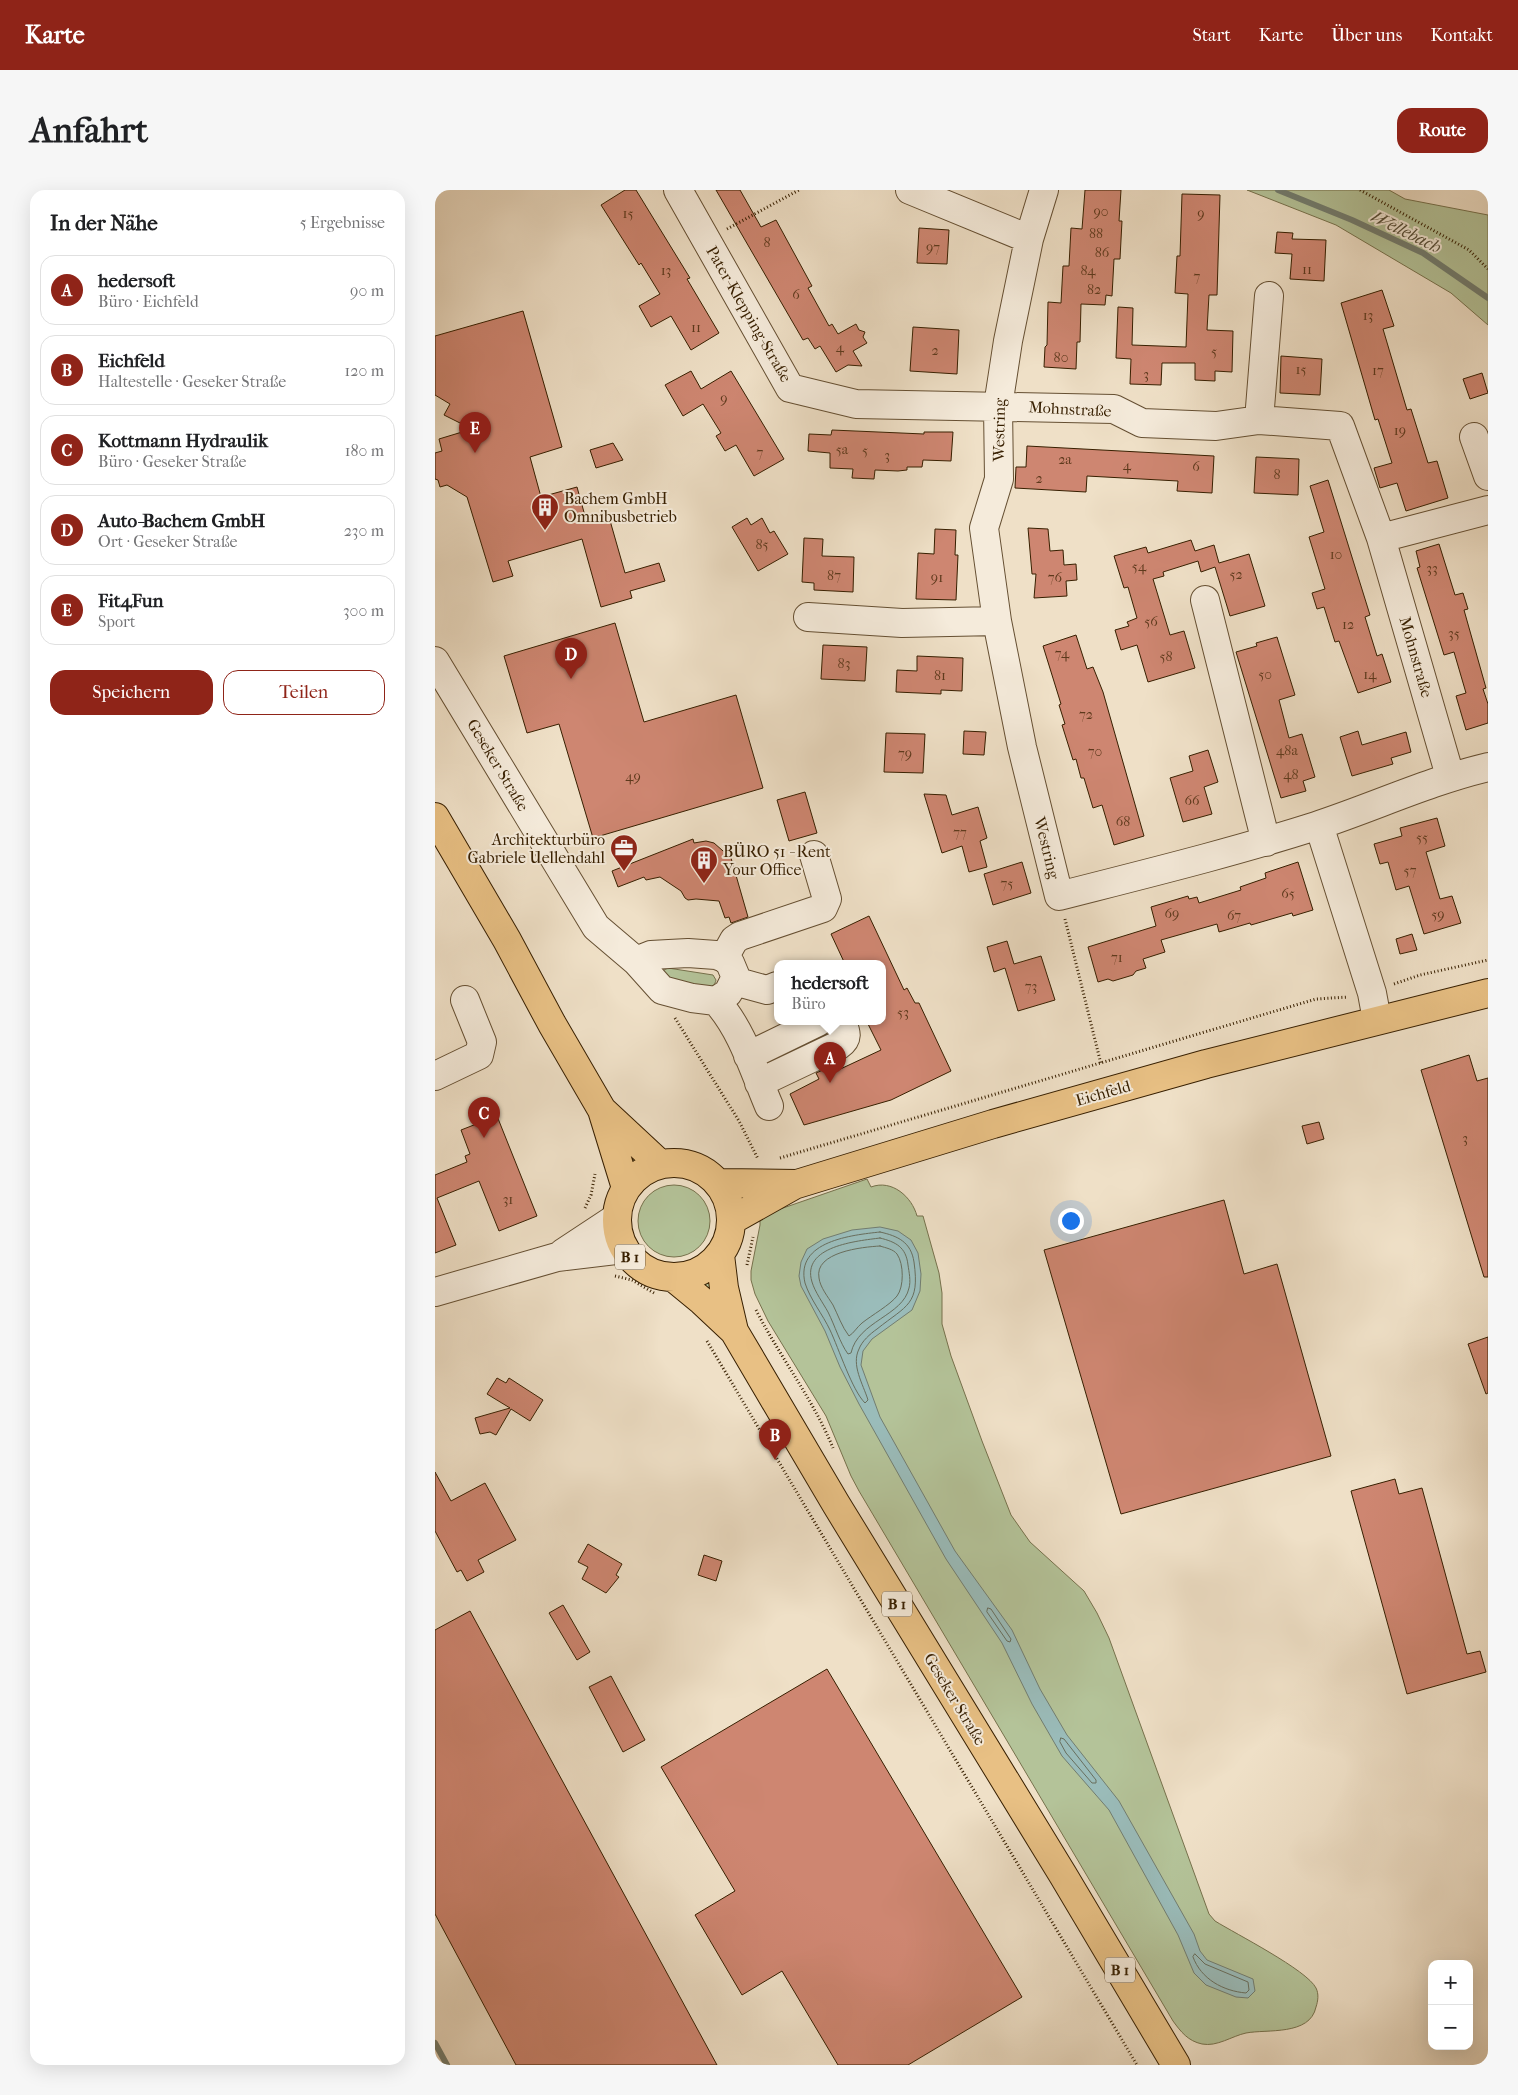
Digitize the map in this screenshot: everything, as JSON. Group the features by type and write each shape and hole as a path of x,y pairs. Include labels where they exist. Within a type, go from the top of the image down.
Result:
{"main road":[{"path":"435,817 507,940 552,1024 602,1110 626,1188"},
{"name":"Eichfeld","path":"719,1183 797,1184 1049,1108 1206,1064 1488,993"},
{"path":"602,1110 660,1164"},
{"name":"B 1","path":"684,1163 703,1170 719,1183 728,1200 732,1220 729,1239 720,1255 698,1273 674,1278 648,1272 634,1262 624,1249 618,1234 616,1218 619,1201 635,1177 650,1167 660,1164 684,1163"},
{"path":"732,1220 797,1184"},
{"name":"Geseker Straße","path":"720,1255 724,1288 734,1331"},
{"name":"Geseker Straße","path":"674,1278 734,1331 836,1504 1176,2065"}],"street":[{"name":"Pater-Klepping-Straße","path":"677,190 790,388 856,404 997,406"},
{"path":"910,190 1029,239"},
{"name":"Westring","path":"1044,190 1029,239 1008,342 997,406 999,478 984,528 997,621 1022,747 1059,896 1266,842 1319,825 1450,776 1488,767"},
{"path":"1259,420 1269,296"},
{"name":"Mohnstraße","path":"997,406 1114,409 1142,423 1216,426 1259,420 1340,426 1381,538 1450,776"},
{"path":"1474,437 1488,476"},
{"path":"1381,538 1488,510"},
{"path":"1205,600 1266,842"},
{"path":"808,617 902,623 997,621"},
{"name":"Geseker Straße","path":"435,661 595,927 636,960 662,990"},
{"path":"1319,825 1372,993 1377,1020"},
{"path":"662,990 692,998 716,1001 728,993 729,969 734,940 740,936 823,908 827,899 814,855"},
{"path":"636,960 651,955 688,953 729,969 767,990 774,987"},
{"path":"435,1076 479,1055 482,1042 465,1000"},
{"path":"716,1001 730,1018 764,1094 845,1040 847,1034 843,1025"},
{"path":"748,1056 811,1025"},
{"path":"557,1257 616,1218"},
{"path":"435,1292 557,1257 624,1249"}],"path":[{"path":"707,240 799,190"},
{"path":"1360,190 1469,250 1488,269"},
{"path":"1059,896 1101,1064"},
{"path":"775,1160 985,1096 1101,1064 1316,1000 1372,993 1420,975 1488,960"},
{"path":"662,990 663,1000 739,1121 760,1164"},
{"path":"703,1334 1136,2064"}],"green space":[{"path":"1247,190 1389,190 1405,199 1488,215 1488,325 1451,293 1336,225"},
{"path":"668,968 713,975 716,980 713,986 707,988 667,978 662,971"},
{"path":"632,1150 647,1166 634,1175 625,1154"},
{"path":"867,1179 871,1187 886,1185 900,1191 911,1202 917,1216 923,1216 939,1273 942,1293 942,1324 951,1356 1011,1515 1030,1542 1084,1591 1097,1613 1109,1638 1209,1914 1215,1921 1286,1962 1310,1980 1317,1990 1318,2000 1312,2016 1305,2023 1287,2029 1241,2034 1219,2043 1208,2045 1197,2043 1189,2038 1176,2025 859,1491 826,1416 768,1321 755,1294 751,1280 760,1216"},
{"path":"674,1185 694,1191 704,1201 710,1221 704,1241 694,1251 674,1257 654,1251 644,1241 638,1221 644,1201 654,1191"},
{"path":"709,1271 714,1289 705,1295 691,1280"}],"water":[{"path":"880,1227 898,1231 911,1240 918,1253 921,1274 920,1291 912,1310 872,1339 863,1351 861,1365 880,1417 955,1551 1012,1630 1040,1689 1067,1735 1119,1801 1194,1934 1200,1951 1207,1960 1253,1979 1255,1991 1248,1998 1236,1997 1206,1985 1194,1973 1178,1935 1109,1810 1062,1756 1032,1704 1002,1643 946,1559 859,1404 840,1367 825,1331 801,1286 799,1276 801,1262 807,1249 823,1239 852,1230"}],"building":[{"path":"625,190 636,190 690,278 687,279 719,333 691,350 671,316 651,327 639,306 660,294 601,205"},
{"path":"716,190 740,190 761,227 776,220 812,286 808,288 829,326 832,324 838,334 856,324 859,330 865,332 863,337 867,343 853,351 862,366 848,365 836,372 820,346 815,349 808,338 803,340"},
{"path":"1085,190 1121,190 1119,221 1122,221 1120,259 1114,259 1112,296 1106,295 1105,305 1081,304 1080,342 1077,342 1076,369 1044,367 1045,347 1047,345 1048,302 1061,303 1063,266 1069,266 1071,228 1082,229"},
{"path":"1182,194 1220,195 1217,295 1209,295 1207,330 1233,331 1232,372 1215,371 1215,381 1195,380 1195,363 1162,363 1161,385 1130,384 1131,359 1116,358 1118,307 1133,308 1132,345 1186,347 1188,294 1175,293 1177,256 1180,256"},
{"path":"919,228 949,230 947,264 917,263"},
{"path":"1277,232 1293,233 1292,239 1326,240 1324,281 1290,279 1292,254 1275,253"},
{"path":"1382,290 1394,326 1383,329 1407,410 1411,409 1428,463 1437,461 1448,498 1406,511 1397,483 1380,488 1374,468 1392,463 1378,419 1375,420 1341,303"},
{"path":"523,311 562,447 530,457 541,497 577,487 587,523 609,517 625,573 659,563 665,581 630,591 632,598 601,607 582,539 508,561 513,576 493,582 467,497 447,485 440,487 438,480 435,479 435,453 442,451 439,439 472,429 444,415 450,404 435,395 435,336"},
{"path":"913,327 959,330 957,374 910,371"},
{"path":"1281,356 1322,359 1320,395 1280,393"},
{"path":"691,371 701,389 731,371 784,459 754,476 736,445 725,451 716,436 721,433 703,404 683,416 665,385"},
{"path":"1482,373 1488,393 1470,399 1463,379"},
{"path":"832,430 924,434 924,432 953,432 951,461 923,460 922,467 907,467 907,470 898,471 875,470 874,479 852,478 853,469 830,468 830,453 808,451 809,434 831,435"},
{"path":"613,443 623,460 596,468 590,450"},
{"path":"1027,446 1214,456 1212,493 1177,491 1178,481 1087,476 1086,492 1015,488 1016,467 1026,467"},
{"path":"1256,457 1299,459 1298,495 1254,493"},
{"path":"1328,480 1370,615 1365,617 1377,656 1382,654 1391,682 1358,693 1339,641 1335,642 1324,607 1317,609 1312,593 1325,589 1309,537 1324,532 1310,486"},
{"path":"747,518 751,525 762,518 770,533 774,531 788,554 758,571 732,527"},
{"path":"1028,528 1048,529 1050,551 1063,550 1064,565 1076,564 1077,580 1066,581 1067,596 1034,598 1036,574 1032,574"},
{"path":"935,529 956,530 955,555 958,555 956,600 916,599 918,553 934,554"},
{"path":"804,538 823,539 822,556 854,557 853,592 814,590 814,583 802,582"},
{"path":"1191,540 1195,551 1214,545 1219,563 1249,554 1265,606 1230,616 1215,567 1201,572 1198,561 1163,572 1164,576 1153,579 1170,635 1184,631 1195,668 1148,682 1137,645 1121,650 1115,630 1129,626 1127,622 1137,618 1128,587 1124,588 1114,556 1146,547 1148,553"},
{"path":"1439,544 1455,595 1463,593 1468,609 1464,610 1486,688 1483,689 1488,704 1488,723 1466,730 1456,696 1466,693 1454,652 1444,655 1417,568 1420,567 1416,551"},
{"path":"615,623 644,722 736,695 763,788 593,838 559,724 527,733 504,656"},
{"path":"1076,635 1087,669 1093,667 1103,692 1144,836 1114,845 1102,805 1093,808 1084,778 1081,778 1076,759 1073,760 1062,725 1065,724 1059,705 1061,704 1043,646"},
{"path":"1277,637 1295,695 1279,700 1289,738 1302,734 1315,777 1303,781 1306,791 1281,798 1236,652 1257,646 1256,643"},
{"path":"823,645 867,647 865,681 821,679"},
{"path":"917,656 963,658 962,691 941,690 941,694 896,692 897,670 917,671"},
{"path":"964,731 986,732 984,755 963,754"},
{"path":"1358,731 1362,745 1406,732 1411,752 1391,758 1393,764 1352,776 1340,737"},
{"path":"886,733 925,734 923,773 884,772"},
{"path":"1208,750 1218,782 1204,787 1212,814 1183,822 1170,778 1193,771 1189,756"},
{"path":"805,792 817,833 789,841 777,800"},
{"path":"924,794 946,795 952,815 978,807 987,838 980,841 987,867 969,872 962,846 942,853"},
{"path":"1437,818 1445,846 1426,852 1440,899 1452,896 1461,923 1424,934 1409,886 1396,890 1388,862 1380,864 1374,844 1402,836 1400,828"},
{"name":"BÜRO 51 - Rent Your Office","path":"693,839 694,843 706,841 714,843 731,858 748,917 731,923 729,917 725,918 719,901 688,900 681,891 660,877 646,880 644,877 618,887 612,871"},
{"path":"1022,862 1031,893 993,905 984,874"},
{"path":"1298,862 1313,910 1293,916 1292,913 1219,932 1217,924 1161,940 1165,952 1143,959 1146,968 1136,971 1133,975 1113,981 1108,979 1098,982 1088,947 1156,926 1151,907 1188,896 1189,899 1197,897 1199,903 1241,890 1240,887 1266,878 1265,873"},
{"path":"869,916 904,990 907,988 915,1003 919,1003 951,1071 891,1100 804,1125 790,1094 819,1079 816,1073 832,1066 834,1072 881,1050 868,1025 886,1025 886,960 843,960 831,934"},
{"path":"1412,934 1417,950 1400,954 1396,939"},
{"path":"1007,941 1014,964 1041,956 1055,1000 1018,1011 1005,968 994,972 987,947"},
{"path":"1469,1055 1477,1081 1488,1078 1488,1277 1484,1277 1421,1070"},
{"path":"497,1116 537,1216 499,1231 479,1181 437,1198 456,1245 435,1253 435,1175 467,1162 465,1156 470,1154 461,1130"},
{"path":"1319,1122 1324,1139 1307,1144 1302,1126"},
{"path":"1224,1200 1244,1274 1277,1264 1331,1456 1121,1514 1044,1250"},
{"path":"1488,1337 1488,1393 1486,1394 1468,1344"},
{"path":"497,1378 506,1383 509,1378 543,1400 530,1421 511,1409 496,1435 490,1432 480,1434 475,1418 510,1408 487,1394"},
{"path":"435,1472 451,1501 485,1483 516,1540 478,1560 484,1572 467,1581 461,1570 457,1572 435,1531"},
{"path":"1395,1479 1399,1494 1422,1488 1467,1654 1480,1651 1486,1672 1407,1694 1351,1491"},
{"path":"588,1544 622,1564 616,1575 619,1577 606,1593 582,1579 588,1567 578,1562"},
{"path":"704,1555 722,1561 716,1581 698,1575"},
{"path":"563,1605 590,1652 577,1660 549,1613"},
{"path":"470,1611 717,2065 516,2065 435,1914 435,1630"},
{"path":"827,1669 1022,1997 908,2065 838,2065 782,1971 742,1995 695,1915 735,1891 661,1767"},
{"path":"611,1676 645,1740 623,1752 589,1687"}],"waterway":[{"name":"Wellebach","path":"1278,190 1352,220 1423,253 1488,298"},
{"path":"435,2043 447,2065"}],"place":[{"name":"Fit4Fun","path":"475,453"},
{"name":"Bachem GmbH Omnibusbetrieb","path":"545,531"},
{"name":"Auto-Bachem GmbH","path":"571,679"},
{"name":"Architekturbüro Gabriele Uellendahl","path":"624,872"},
{"name":"BÜRO 51 - Rent Your Office","path":"704,884"},
{"name":"hedersoft","path":"830,1083"},
{"name":"Kottmann Hydraulik","path":"484,1138"},
{"name":"Eichfeld","path":"775,1460"}]}
